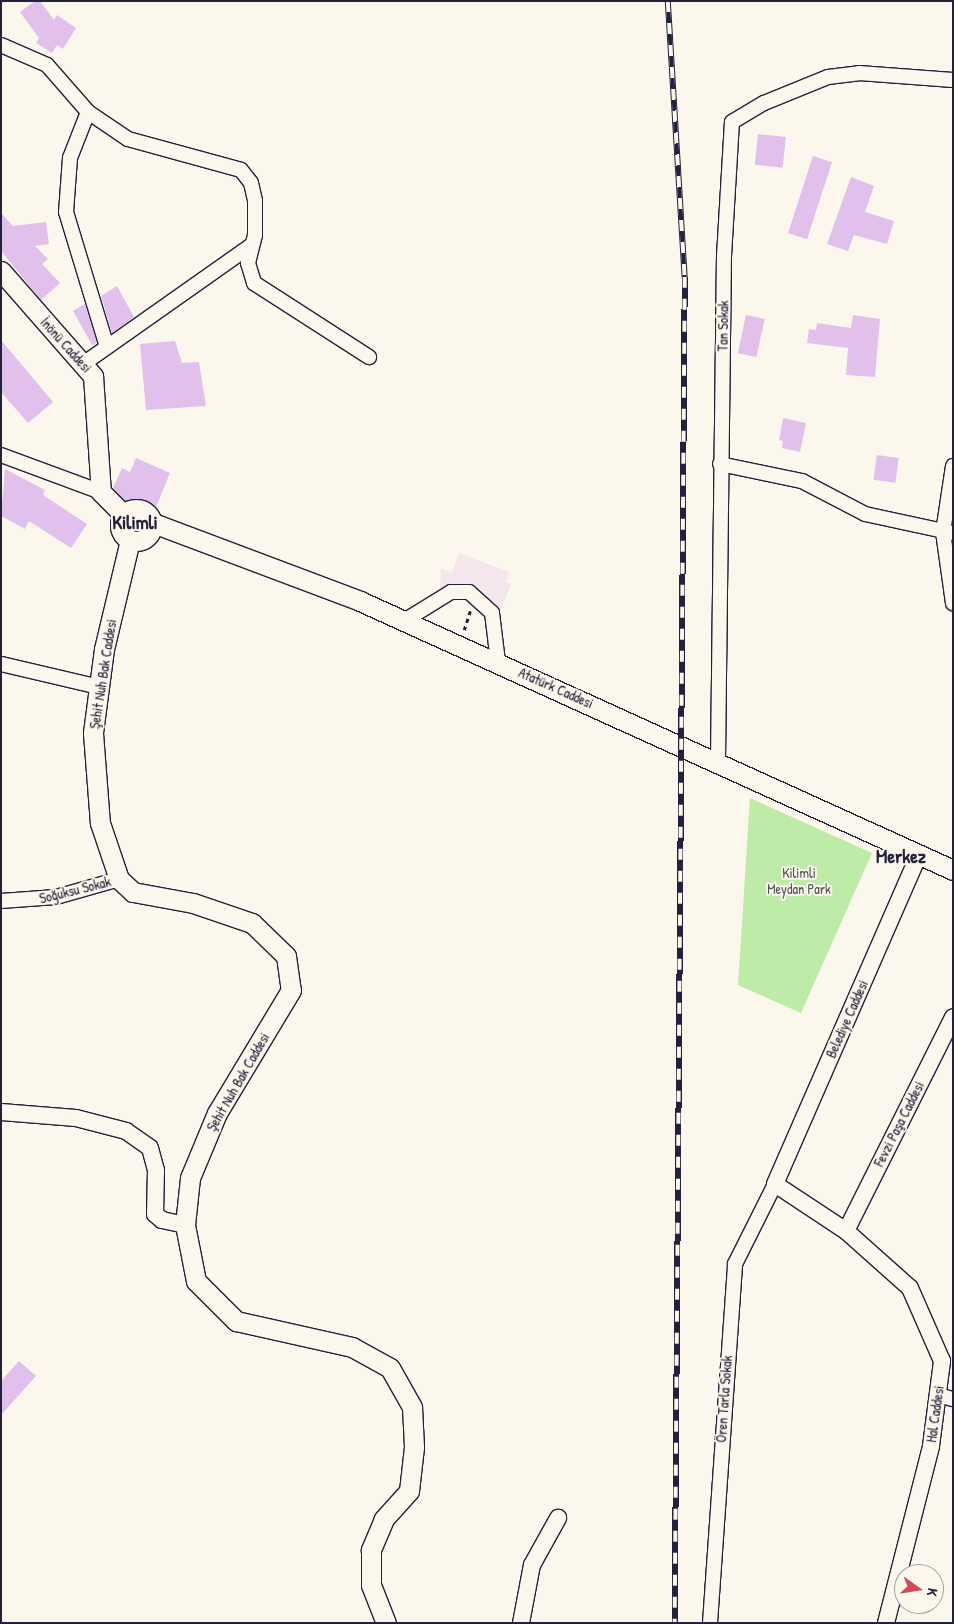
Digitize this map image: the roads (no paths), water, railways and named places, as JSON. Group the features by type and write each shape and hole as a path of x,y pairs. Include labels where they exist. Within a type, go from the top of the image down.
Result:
{"main road":[{"name":"İnönü Caddesi","path":"1,271 94,376 97,390 96,466 101,492"},
{"path":"101,492 123,514"},
{"path":"138,508 148,513 153,523 146,538 130,540 120,529 123,514 138,508"},
{"name":"Atatürk Caddesi","path":"153,523 404,621 460,645 718,760 953,870"},
{"name":"Şehit Nuh Bak Caddesi","path":"130,540 99,687 93,733 100,823 119,879 133,892 194,903 252,923 286,956 291,990 217,1113 190,1178 185,1224 196,1281 236,1321 352,1347 390,1368 412,1407 414,1447 409,1491 384,1519 371,1550 371,1585 386,1623"}],"street":[{"path":"1,45 47,65 88,112 145,146 228,163 241,170 251,183 255,201 248,271 259,288 369,357"},
{"name":"Tan Sokak","path":"718,760 720,464 732,122 764,103 828,77 859,74 953,80"},
{"path":"88,112 70,158 66,212 107,347"},
{"path":"83,364 252,245"},
{"path":"1,454 101,492"},
{"path":"720,464 802,480 866,514 948,532"},
{"path":"953,466 948,532 953,603"},
{"path":"404,621 451,592 475,595 495,620 498,662"},
{"path":"1,664 99,687"},
{"name":"Belediye Caddesi","path":"775,1184 919,854"},
{"name":"Soğuksu Sokak","path":"1,901 56,896 119,879"},
{"name":"Fevzi Paşa Caddesi","path":"846,1231 953,1018"},
{"path":"1,1112 76,1118 126,1131 150,1148 156,1170 155,1214 162,1220 185,1224"},
{"name":"Hal Caddesi","path":"775,1184 846,1231 910,1288 942,1361 945,1397 886,1623"},
{"name":"Ören Tarla Sokak","path":"710,1623 735,1264 775,1184"},
{"path":"521,1623 532,1565 558,1518"}],"railway":[{"path":"668,1 685,277 675,1623"}],"district":[{"name":"Kilimli","path":"135,523"},
{"name":"Merkez","path":"901,857"}],"park label":[{"name":"Kilimli Meydan Park","path":"799,882"}]}
